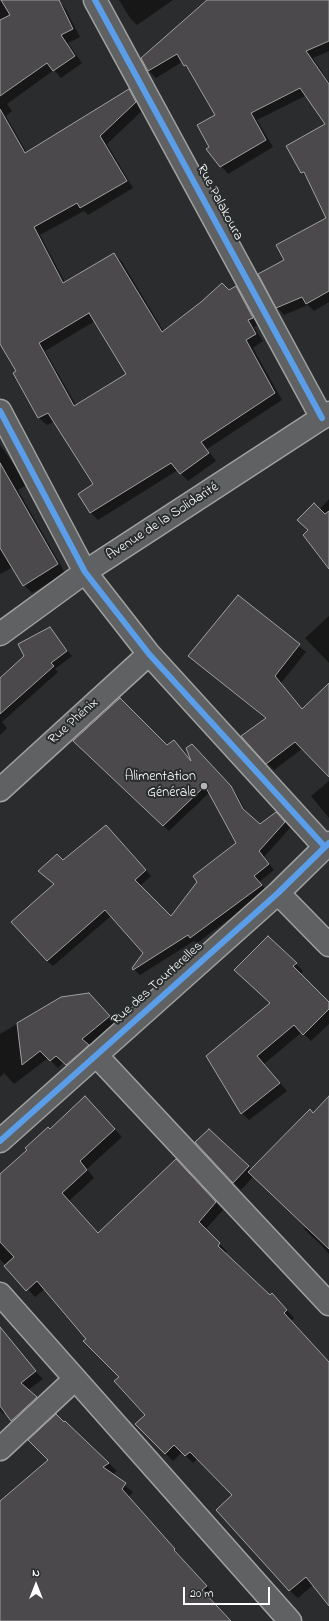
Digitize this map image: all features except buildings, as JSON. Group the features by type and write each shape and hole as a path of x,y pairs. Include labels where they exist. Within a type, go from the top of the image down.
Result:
{"street":[{"name":"Rue Palakoura","path":"95,0 326,416"},
{"path":"0,412 85,572 149,654 327,845"},
{"name":"Avenue de la Solidarité","path":"0,634 85,572 326,416"},
{"name":"Rue Phénix","path":"0,790 149,654"},
{"name":"Rue des Tourterelles","path":"0,1141 278,893 327,845"},
{"path":"278,893 329,945"},
{"path":"96,1055 329,1304"},
{"path":"0,1294 290,1621"},
{"path":"0,1449 75,1379"}],"cycle path":[{"path":"95,0 322,418"},
{"path":"0,411 85,572 149,654 325,847"},
{"path":"0,1141 278,893 329,843"}],"place":[{"name":"Alimentation Générale","path":"204,786"}]}
